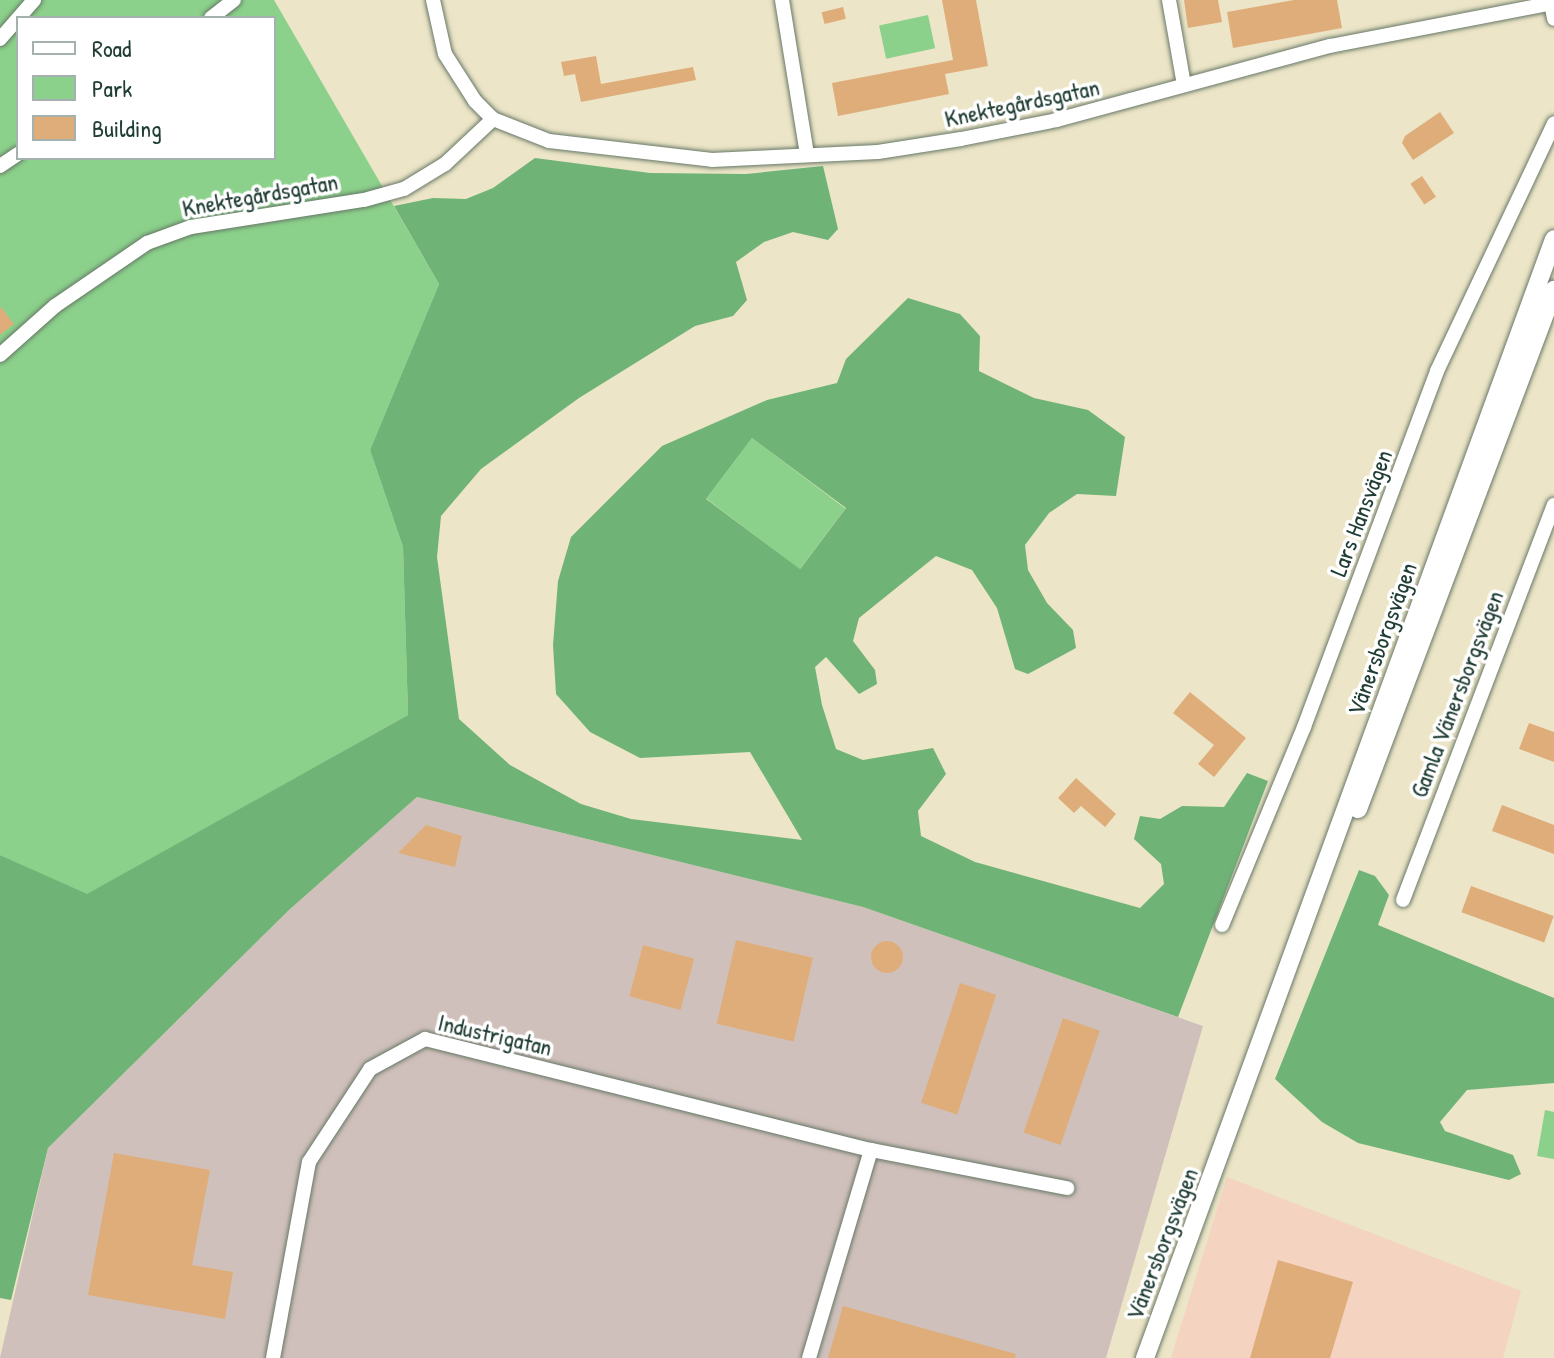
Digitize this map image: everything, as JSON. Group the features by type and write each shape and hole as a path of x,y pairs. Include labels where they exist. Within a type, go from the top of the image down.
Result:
{"main road":[{"name":"Vänersborgsvägen","path":"1145,1358 1554,239"},
{"name":"Vänersborgsvägen","path":"1257,1057 1397,714 1554,290"}],"street":[{"path":"20,16 34,0"},
{"path":"214,16 234,0"},
{"name":"Knektegårdsgatan","path":"433,0 445,54 467,90 493,119 549,141 712,160 807,155 961,139 1057,120 1330,46 1552,3"},
{"path":"782,0 807,155"},
{"path":"1169,0 1184,85"},
{"path":"1552,3 1554,19"},
{"path":"0,39 16,21"},
{"name":"Knektegårdsgatan","path":"0,355 55,306 154,239 191,227 364,200 404,189 445,164 493,119"},
{"name":"Lars Hansvägen","path":"1222,925 1304,727 1437,371 1554,123"},
{"name":"Gamla Vänersborgsvägen","path":"1403,900 1554,505"},
{"name":"Industrigatan","path":"273,1358 309,1162 370,1069 425,1039 871,1150 1067,1188"},
{"path":"809,1358 871,1150"}],"shaded area":[{"path":"417,797 863,907 1203,1026 1106,1358 0,1358 48,1148 289,910"},
{"path":"1227,1177 1521,1291 1503,1358 1171,1358"}],"green space":[{"path":"0,0 274,0 439,284 370,450 403,547 408,715 87,895 0,855"},
{"path":"928,15 935,48 886,59 879,25"},
{"path":"535,158 650,173 746,174 823,166 838,229 828,240 793,232 764,242 736,262 747,300 733,316 695,326 579,398 481,469 441,516 437,557 459,719 510,765 581,804 631,819 802,840 750,752 640,758 590,732 556,694 553,645 558,581 571,537 662,446 767,400 837,383 846,359 908,298 960,314 980,336 979,371 1034,398 1088,410 1125,437 1116,496 1077,494 1049,513 1025,545 1028,570 1047,603 1073,630 1076,648 1028,674 1015,669 997,608 972,570 936,556 859,618 853,641 875,670 877,684 859,694 826,657 815,667 822,705 836,749 863,760 933,748 946,774 918,811 921,836 975,862 1140,908 1164,884 1161,864 1134,839 1140,816 1160,819 1182,806 1224,807 1247,773 1268,781 1178,1017 863,907 417,797 289,910 48,1148 11,1300 0,1298 0,855 87,894 408,715 403,547 370,450 439,284 394,206 433,198 466,199 493,188","holes":["752,438 846,508 800,569 706,499"]},
{"path":"752,438 845,508 800,569 706,499"},
{"path":"1359,870 1375,876 1389,895 1378,925 1554,998 1554,1083 1467,1090 1440,1122 1445,1131 1513,1155 1521,1174 1509,1180 1358,1143 1322,1122 1275,1079"},
{"path":"1545,1110 1554,1112 1554,1159 1537,1156"}],"building":[{"path":"942,0 976,0 988,66 945,74 949,94 838,116 832,83 953,60"},
{"path":"1184,0 1218,0 1222,22 1188,28"},
{"path":"1294,0 1337,0 1342,28 1233,48 1227,12"},
{"path":"843,7 846,19 825,24 822,12"},
{"path":"596,56 601,84 693,67 696,80 581,102 575,74 564,76 561,62"},
{"path":"1440,112 1454,133 1413,160 1402,143 1405,136"},
{"path":"1422,176 1436,197 1424,205 1410,184"},
{"path":"0,306 14,324 0,335"},
{"path":"1190,692 1246,738 1214,777 1198,764 1214,745 1173,713"},
{"path":"1529,723 1554,732 1554,762 1519,749"},
{"path":"1076,778 1116,814 1105,827 1081,806 1074,813 1058,798"},
{"path":"1502,805 1554,825 1554,854 1492,831"},
{"path":"426,825 462,836 455,867 398,853"},
{"path":"1471,886 1554,916 1544,942 1461,912"},
{"path":"736,940 813,958 794,1042 717,1024"},
{"path":"887,941 899,945 903,957 899,969 887,973 875,969 871,957 875,945"},
{"path":"643,945 694,959 680,1010 629,996"},
{"path":"960,983 996,995 957,1115 921,1103"},
{"path":"1063,1018 1100,1031 1060,1145 1024,1132"},
{"path":"114,1153 210,1170 192,1265 233,1272 225,1319 88,1295"},
{"path":"1278,1260 1353,1282 1330,1358 1250,1358"},
{"path":"843,1306 1016,1354 1015,1358 828,1358"}]}
